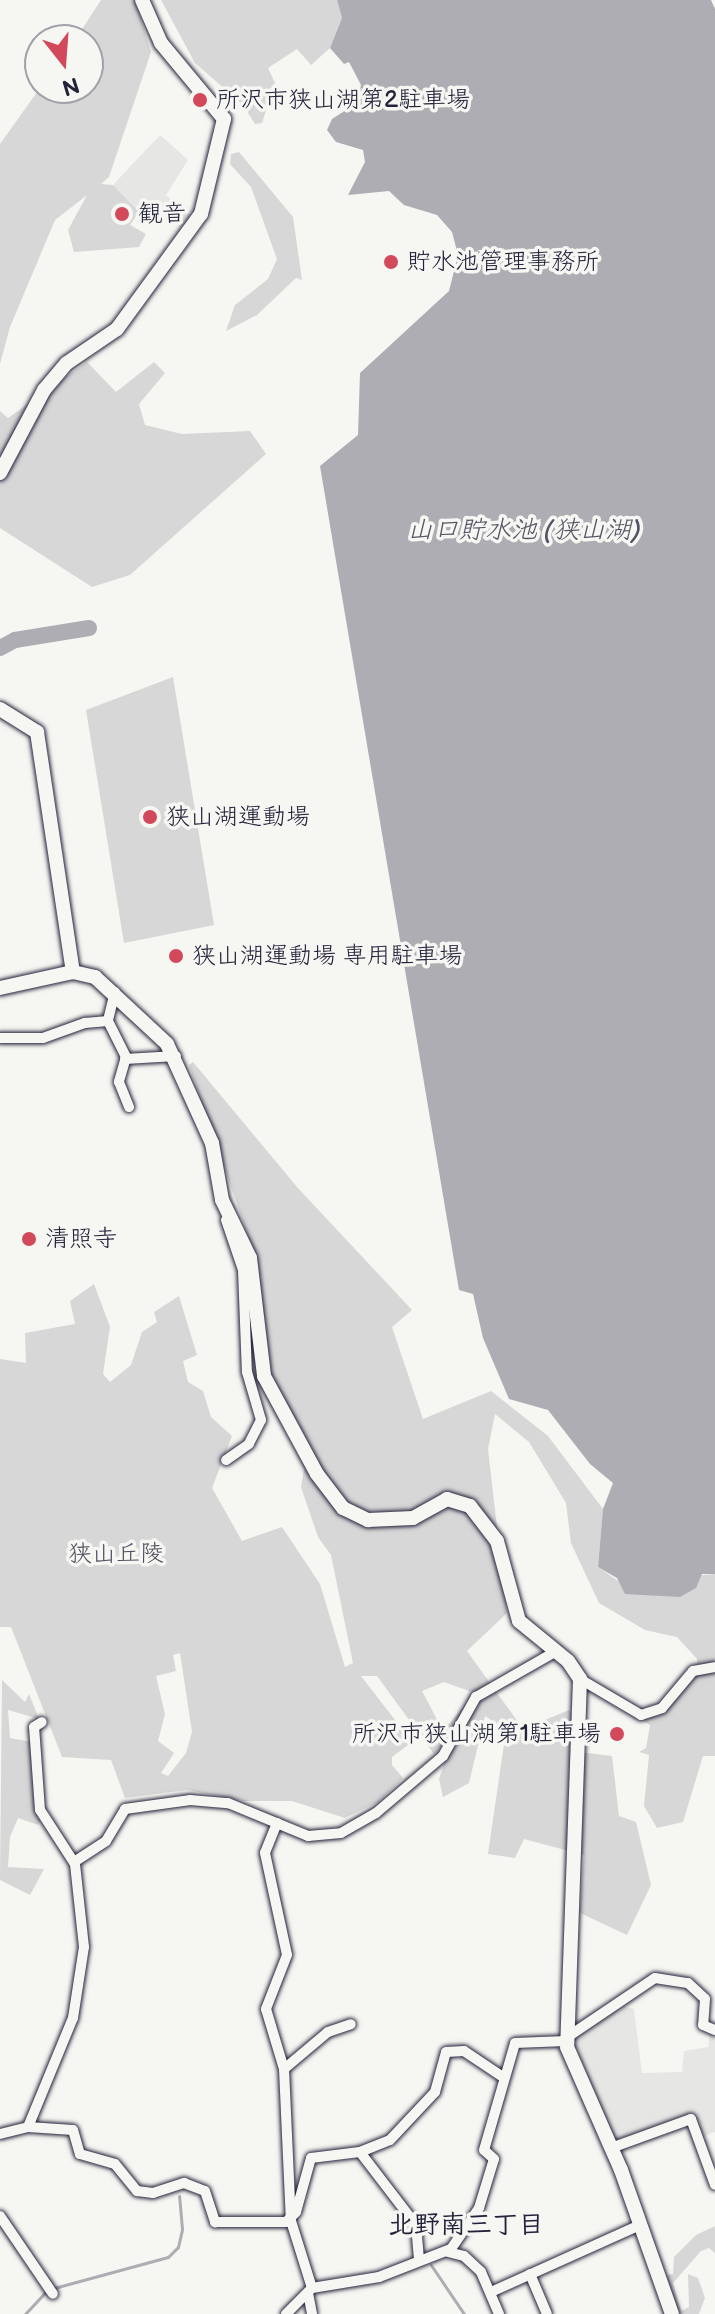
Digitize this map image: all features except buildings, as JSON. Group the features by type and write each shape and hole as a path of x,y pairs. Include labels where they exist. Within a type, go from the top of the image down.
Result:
{"street":[{"path":"0,473 44,390 67,363 123,322 201,214 224,119 161,43 142,0"},
{"path":"0,709 37,732 73,972"},
{"path":"0,988 73,972 95,977 115,992 176,1056 212,1143 218,1185 252,1266 267,1387 337,1503 368,1520 413,1518 447,1499 470,1506 497,1541 515,1615 580,1679 641,1715 662,1708 693,1671 715,1667"},
{"path":"115,992 108,1021 125,1059 119,1082 129,1107"},
{"path":"0,1038 43,1038 85,1023 108,1021"},
{"path":"125,1059 176,1056"},
{"path":"226,1460 249,1444 261,1420 247,1372 244,1282 226,1220 229,1213"},
{"path":"74,1862 106,1841 125,1809 210,1800 277,1823 295,1833 324,1836 376,1813 443,1756 476,1697 555,1652"},
{"path":"580,1679 566,2039 573,2072 611,2148 672,2314"},
{"path":"28,2127 73,2018 84,1947 74,1862 40,1810 34,1727 42,1722"},
{"path":"277,1823 265,1853 287,1955 266,2009 284,2069 291,2221 310,2290 312,2314"},
{"path":"448,2252 479,2208 494,2159 484,2150 515,2043 566,2039 655,1978 688,1983 705,1999 703,2025 715,2030"},
{"path":"284,2069 328,2032 351,2024"},
{"path":"291,2221 311,2158 360,2152 390,2140 435,2092 440,2059 453,2048 503,2077"},
{"path":"611,2148 691,2119 715,2185"},
{"path":"0,2134 28,2127 73,2130 80,2154 115,2164 137,2191 153,2193 184,2183 205,2191 215,2222 291,2221"},
{"path":"360,2152 416,2225 419,2258"},
{"path":"0,2216 51,2290"},
{"path":"491,2292 640,2225"},
{"path":"286,2314 310,2290 379,2277 419,2258 448,2252 474,2264 491,2292 499,2314"},
{"path":"530,2274 547,2314"}],"shaded area":[{"path":"160,135 188,160 166,195 193,218 186,231 161,211 156,216 136,209 113,185"},
{"path":"624,2006 634,2009 642,2073 682,2072 684,2051 708,2047 710,2034 715,2034 715,2132 701,2137 694,2116 614,2140 572,2037"}],"green space":[{"path":"101,0 135,0 151,52 109,177 101,184 113,185 139,212 130,225 146,234 139,247 74,252 68,230 87,195 55,220 10,327 0,364 0,144 29,104 104,104 104,24 85,24"},
{"path":"161,0 337,0 342,18 330,48 311,65 297,49 268,68 275,83 262,123 255,124 243,105 195,63"},
{"path":"239,152 293,217 302,280 296,278 257,315 226,331 235,305 268,279 277,259 251,187 230,164 231,154"},
{"path":"87,362 116,392 154,362 165,373 139,404 145,425 182,434 250,431 266,454 130,575 92,587 0,528 0,411 8,418"},
{"name":"狭山湖運動場","path":"173,677 214,925 124,943 86,710"},
{"name":"狭山丘陵","path":"193,1062 297,1187 412,1310 392,1327 423,1419 491,1391 548,1436 603,1509 598,1567 621,1583 715,1574 715,1756 703,1756 683,1822 657,1828 644,1806 649,1755 639,1752 646,1748 650,1725 638,1718 657,1715 697,1674 697,1659 677,1637 645,1630 599,1603 571,1543 566,1503 529,1442 495,1414 488,1449 507,1613 467,1651 523,1729 569,1710 574,1717 570,1751 612,1756 619,1816 636,1822 651,1885 627,1935 580,1913 584,1855 524,1839 515,1858 488,1854 506,1730 485,1716 469,1783 443,1797 439,1779 448,1752 444,1744 434,1754 377,1676 361,1676 412,1742 392,1757 392,1765 403,1778 378,1802 345,1818 292,1801 244,1801 187,1790 125,1798 111,1760 62,1757 11,1627 0,1627 0,1359 26,1363 25,1333 75,1324 70,1301 94,1284 110,1327 103,1374 110,1382 131,1365 142,1332 157,1322 154,1312 179,1296 197,1355 183,1361 188,1382 203,1391 211,1417 232,1436 212,1488 242,1541 282,1527 320,1584 345,1667 353,1663 331,1555 318,1537 301,1487 304,1469 263,1362 259,1268 189,1065","holes":["180,1653 192,1732 186,1753 168,1776 161,1773 174,1753 158,1741 165,1714 156,1676 176,1671 173,1655","444,1682 475,1693 448,1725 440,1725 422,1691"]},
{"path":"2,1680 25,1702 29,1694 39,1719 8,1710 10,1738 32,1742 43,1817 38,1825 18,1818 10,1837 8,1867 44,1869 30,1895 0,1880"},
{"path":"715,2226 715,2253 709,2248 701,2251 673,2283 681,2311 689,2307 688,2274 698,2278 705,2298 699,2314 676,2314 664,2276 673,2274 674,2257 696,2235"}],"water":[{"name":"山口貯水池 (狭山湖)","path":"337,0 711,0 715,9 715,1574 702,1574 696,1588 680,1597 625,1594 617,1578 598,1567 603,1509 613,1483 590,1464 548,1410 509,1399 483,1338 473,1294 459,1290 320,466 358,435 360,373 449,291 458,255 452,232 437,215 404,205 389,191 348,195 365,162 363,150 336,142 327,130 332,119 357,103 361,85 349,62 344,64 330,48 342,18"}],"waterway":[{"path":"0,648 15,640 89,628"},
{"path":"54,2288 168,2257 178,2247 182,2229 179,2196"},
{"path":"431,2265 464,2314"},
{"path":"25,2314 47,2290"}],"place":[{"name":"所沢市狭山湖第2駐車場","path":"200,100"},
{"name":"観音","path":"122,214"},
{"name":"貯水池管理事務所","path":"391,262"},
{"name":"狭山湖運動場","path":"150,817"},
{"name":"狭山湖運動場 専用駐車場","path":"176,956"},
{"name":"清照寺","path":"29,1239"},
{"name":"所沢市狭山湖第1駐車場","path":"617,1734"}],"district":[{"name":"北野南三丁目","path":"466,2226"}]}
